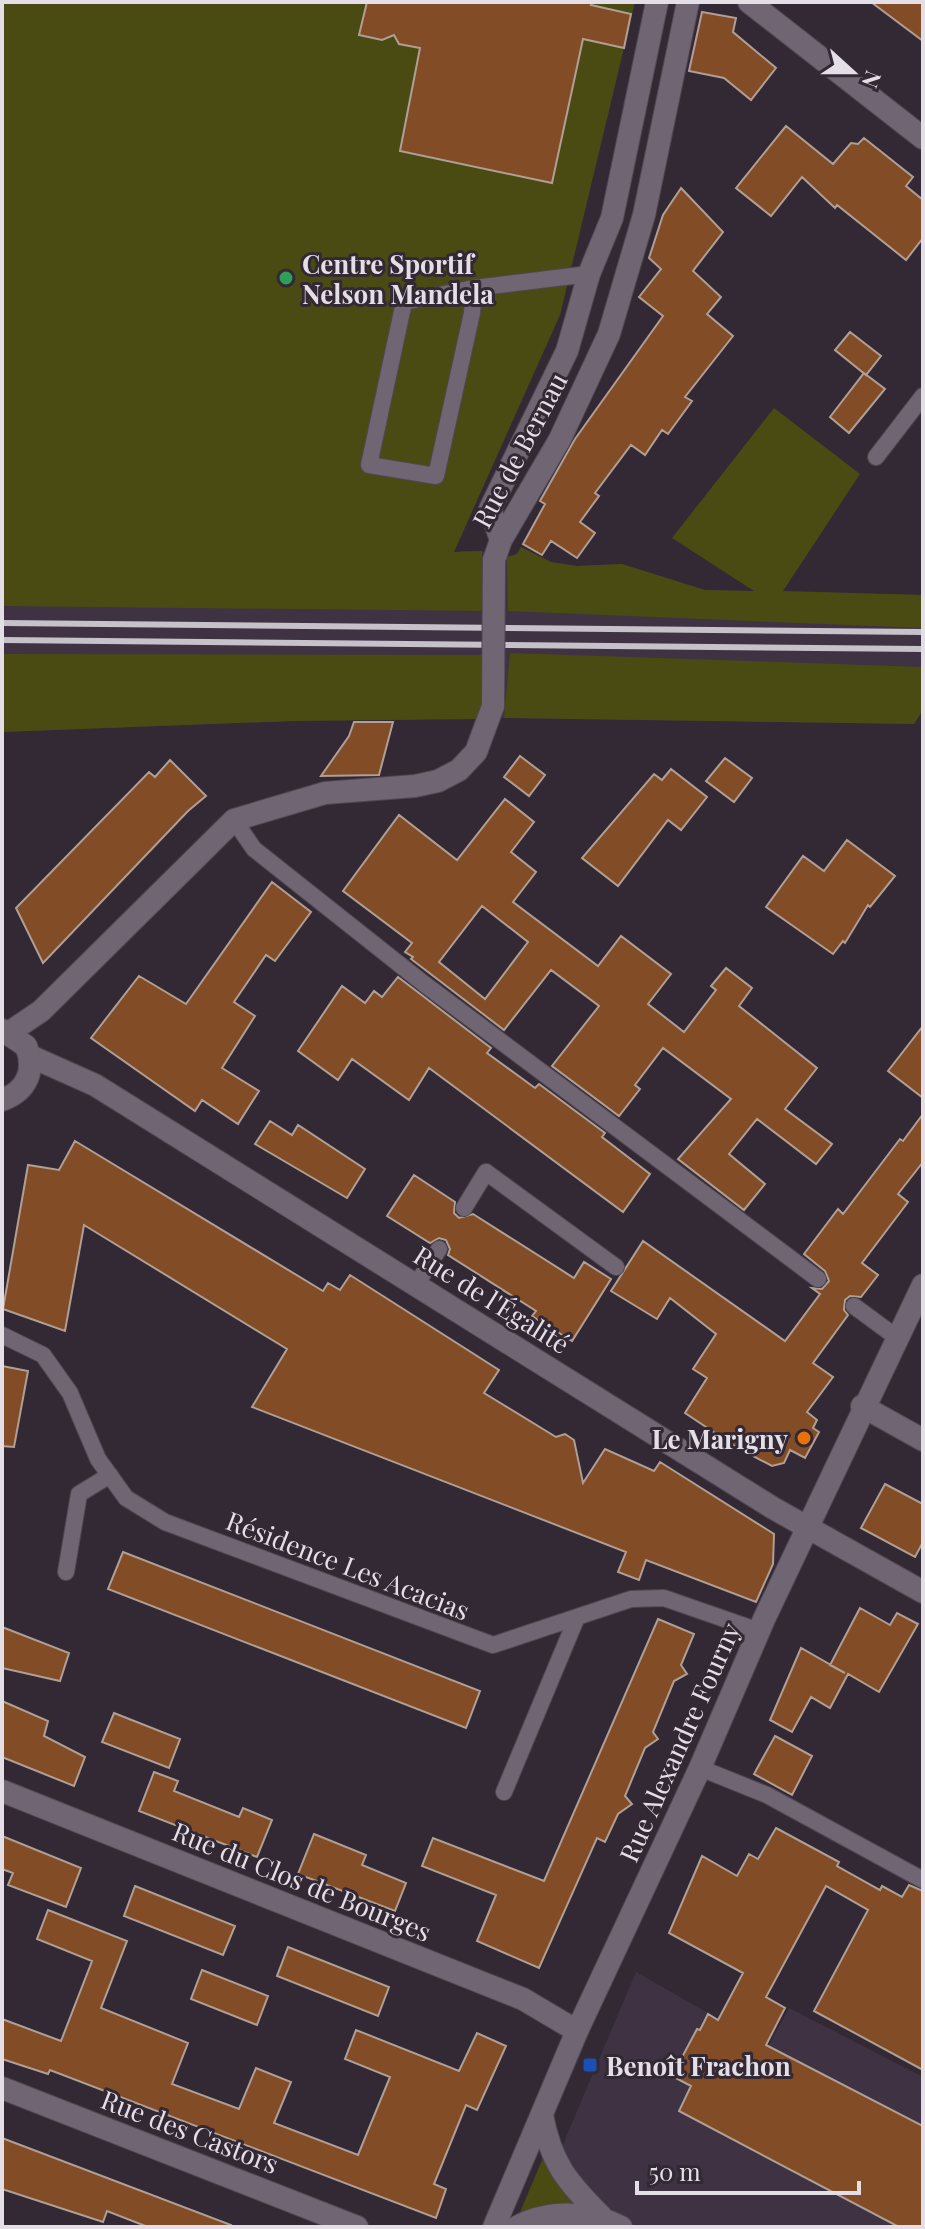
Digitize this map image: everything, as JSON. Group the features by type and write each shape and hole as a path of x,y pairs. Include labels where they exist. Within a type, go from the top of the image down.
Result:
{"street":[{"path":"498,550 490,509 567,351 589,274 612,218 657,2"},
{"name":"Rue de Bernau","path":"6,1031 41,1011 234,820 325,793 415,786 438,781 459,770 476,752 493,706 498,550 560,439 609,334 644,215 688,2"},
{"path":"749,2 923,138"},
{"path":"2,1100 22,1088 31,1067 26,1046 6,1031"},
{"name":"Rue de l'Égalité","path":"30,1056 95,1085 807,1529 923,1592"},
{"name":"Rue Alexandre Fourny","path":"494,2227 577,2031 700,1768 759,1631 862,1406 923,1285"},
{"path":"862,1406 923,1440"},
{"name":"Rue du Clos de Bourges","path":"2,1791 523,1999 577,2031"},
{"name":"Rue des Castors","path":"2,2088 357,2227"},
{"path":"542,2115 548,2148 567,2182 611,2222"},
{"path":"517,2227 546,2216 611,2222"}],"lane":[{"path":"474,288 472,313 436,476 369,465 404,302 474,288 589,274"},
{"path":"876,457 923,396"},
{"path":"234,820 254,849 423,983 818,1279"},
{"path":"464,1208 486,1172 616,1267"},
{"path":"416,1285 439,1249"},
{"path":"854,1306 896,1337"},
{"name":"Résidence Les Acacias","path":"2,1335 43,1355 70,1393 98,1459 126,1498 165,1522 493,1645 631,1599 664,1598 759,1631"},
{"path":"66,1572 79,1494 110,1475"},
{"path":"504,1792 577,1617"},
{"path":"700,1768 767,1795 923,1880"}],"shaded area":[{"name":"Centre Sportif Nelson Mandela","path":"2,2 635,2 560,315 454,552 482,551 485,611 2,606"},
{"path":"774,408 860,474 783,591 923,595 923,628 508,611 507,557 517,554 521,547 551,562 577,566 622,564 705,590 754,591 672,538"},
{"path":"521,547 551,562 577,566 622,564 705,590 923,595 923,710 914,724 504,718 292,721 2,732 2,568 379,571 462,551 482,551 507,557 517,554"},
{"path":"510,653 923,667 923,710 914,724 504,718"},
{"path":"2,654 486,655 480,719 292,721 2,732"},
{"path":"636,1972 768,2047 789,2008 923,2077 923,2227 528,2227"},
{"path":"543,2158 581,2205 518,2217"}],"building":[{"path":"367,2 592,2 591,5 631,14 624,48 583,39 552,183 400,151 420,48 399,44 394,35 382,40 359,35"},
{"path":"871,2 923,2 923,41"},
{"path":"702,12 736,18 733,32 776,68 751,100 724,78 689,71"},
{"path":"786,126 833,164 851,143 858,144 864,138 913,177 906,186 923,200 923,238 906,260 837,205 835,208 802,177 771,216 736,188"},
{"path":"681,188 723,232 693,271 721,297 707,314 733,336 685,397 692,401 668,434 662,430 645,455 631,445 595,493 599,496 580,522 595,533 577,558 551,541 542,555 523,544 545,504 540,501 575,439 663,316 639,297 661,269 649,258 663,215"},
{"path":"850,332 881,356 866,375 835,350"},
{"path":"864,373 885,389 849,433 830,417"},
{"path":"354,722 393,722 379,775 321,776 349,736"},
{"path":"520,756 545,775 529,796 504,777"},
{"path":"725,758 752,778 734,802 706,781"},
{"path":"170,760 206,796 188,811 43,963 16,908 149,772 155,777"},
{"path":"671,769 707,797 681,830 668,820 618,886 582,858 654,774 662,780"},
{"path":"505,799 534,822 511,852 536,872 513,902 598,966 621,936 671,974 648,1004 684,1032 716,990 711,986 726,968 752,988 739,1006 817,1068 785,1109 832,1144 816,1164 757,1119 729,1154 765,1184 744,1210 678,1159 731,1099 663,1048 635,1085 640,1089 619,1116 552,1066 599,1006 551,970 504,1030 411,959 413,957 405,952 412,943 343,891 399,815 457,860","holes":["482,906 528,942 485,999 439,962"]},
{"path":"847,840 895,876 870,907 868,905 845,943 843,941 833,954 766,907 803,856 824,871"},
{"path":"272,882 311,912 275,961 266,955 234,1002 255,1016 222,1068 259,1091 238,1124 202,1100 195,1111 91,1038 139,976 186,1004"},
{"path":"398,977 491,1048 487,1053 535,1088 539,1084 605,1133 602,1137 650,1174 623,1212 429,1068 409,1100 352,1059 338,1080 298,1051 342,986 365,1003 374,991 382,997"},
{"path":"923,1026 923,1098 888,1071"},
{"path":"923,1114 923,1162 898,1194 908,1202 862,1263 878,1275 861,1297 850,1296 845,1300 844,1310 848,1315 813,1363 833,1377 807,1412 817,1420 813,1428 819,1432 805,1458 790,1450 784,1463 772,1466 736,1447 685,1413 707,1378 693,1369 716,1334 670,1298 657,1319 611,1291 643,1241 785,1341 820,1294 812,1288 822,1289 829,1281 825,1271 804,1254 838,1209 843,1214"},
{"path":"270,1121 292,1135 298,1125 365,1169 347,1198 255,1144"},
{"path":"75,1141 323,1291 328,1283 340,1290 350,1275 499,1370 484,1393 556,1437 565,1434 574,1440 583,1483 605,1449 654,1471 660,1462 774,1534 773,1564 756,1602 646,1560 639,1580 618,1572 626,1552 252,1407 287,1349 84,1225 65,1331 3,1309 28,1165 59,1170"},
{"path":"414,1175 455,1202 454,1213 459,1218 473,1214 574,1278 584,1262 611,1279 572,1341 532,1316 536,1311 448,1255 450,1249 446,1240 439,1238 430,1243 387,1216"},
{"path":"2,1366 28,1371 14,1447 2,1446"},
{"path":"885,1484 923,1504 923,1542 915,1557 861,1528"},
{"path":"123,1552 480,1691 466,1728 108,1589"},
{"path":"860,1608 890,1625 897,1613 918,1624 879,1692 848,1674 830,1708 811,1697 792,1732 770,1720 801,1648 830,1665"},
{"path":"658,1619 694,1634 681,1665 687,1674 674,1681 653,1732 658,1739 645,1748 625,1796 632,1804 618,1814 605,1842 597,1838 539,1968 477,1941 496,1895 422,1866 433,1838 544,1881"},
{"path":"2,1627 69,1653 60,1681 2,1668"},
{"path":"2,1701 48,1721 44,1736 85,1757 74,1786 2,1757"},
{"path":"114,1713 180,1739 169,1768 102,1742"},
{"path":"775,1736 812,1756 792,1795 754,1774"},
{"path":"154,1772 178,1781 174,1791 239,1817 243,1808 272,1820 257,1857 139,1811"},
{"path":"776,1828 839,1862 837,1866 880,1890 882,1886 902,1897 909,1885 923,1891 923,2070 814,2011 868,1910 826,1886 766,1997 785,2008 766,2045 923,2126 923,2227 899,2227 679,2111 691,2086 672,2076 708,2014 718,2020 743,1973 669,1933 702,1856 737,1876 749,1854 758,1859"},
{"path":"314,1834 366,1855 362,1865 406,1883 395,1911 298,1874"},
{"path":"2,1836 81,1868 66,1907 8,1885 13,1873 2,1869"},
{"path":"135,1886 235,1926 223,1955 124,1916"},
{"path":"48,1910 127,1941 101,2008 188,2043 172,2084 239,2109 256,2068 291,2082 274,2123 358,2155 390,2077 345,2059 356,2030 459,2071 477,2033 506,2046 477,2110 466,2105 434,2184 446,2189 436,2218 50,2070 48,2074 2,2059 2,2019 61,2041 92,1961 37,1939"},
{"path":"288,1947 389,1987 378,2016 277,1976"},
{"path":"202,1970 268,1996 257,2025 191,1999"},
{"path":"2,2138 231,2225 148,2227 107,2211 103,2222 2,2189"}],"railway":[{"path":"2,623 923,632"},
{"path":"2,640 923,649"}],"place":[{"name":"Centre Sportif Nelson Mandela","path":"286,278"},
{"name":"Le Marigny","path":"804,1438"},
{"name":"Benoît Frachon","path":"590,2065"}]}
